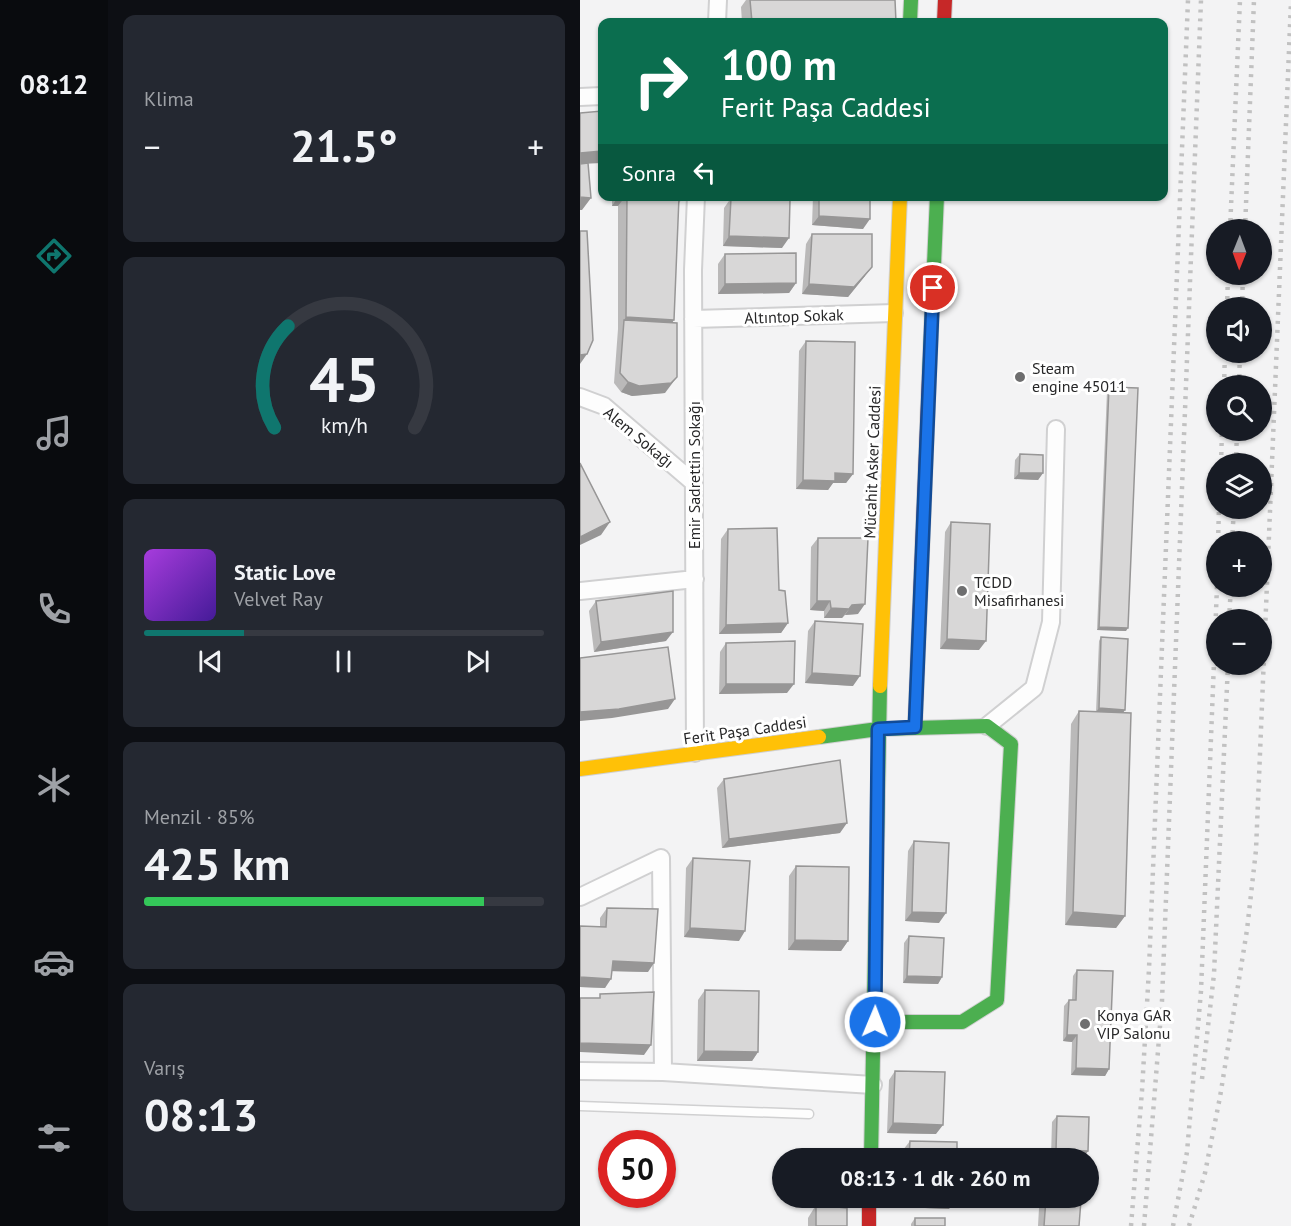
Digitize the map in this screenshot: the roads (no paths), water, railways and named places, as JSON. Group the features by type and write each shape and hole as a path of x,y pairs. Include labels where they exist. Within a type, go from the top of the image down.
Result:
{"main road":[{"path":"910,18 911,0"},
{"path":"944,18 945,0"},
{"name":"Mücahit Asker Caddesi","path":"871,1148 878,729 900,201"},
{"path":"915,727 937,201"},
{"path":"875,1022 962,1022 997,1000 1011,744 987,726"},
{"name":"Ferit Paşa Caddesi","path":"580,769 878,729 987,726"},
{"path":"869,1226 870,1208"}],"street":[{"path":"717,18 718,0"},
{"path":"580,97 598,96"},
{"name":"Emir Sadrettin Sokağı","path":"695,753 693,319 696,201"},
{"name":"Altıntop Sokak","path":"693,319 894,313"},
{"name":"Alem Sokağı","path":"580,397 604,406 694,483"},
{"path":"987,726 1034,688 1051,622 1056,429"},
{"path":"580,591 695,579"},
{"path":"580,897 661,858 663,1072"},
{"path":"580,1071 663,1072 873,1085"}],"lane":[{"path":"580,1106 809,1114"}],"railway":[{"path":"1131,1226 1149,969 1188,0"},
{"path":"1144,1226 1162,1001 1201,0"},
{"path":"1230,219 1240,0"},
{"path":"1245,219 1254,0"},
{"path":"1189,1226 1205,1173 1220,1097 1247,930 1256,850 1291,2"},
{"path":"1227,297 1228,285"},
{"path":"1242,297 1243,285"},
{"path":"1224,375 1225,363"},
{"path":"1239,375 1240,363"},
{"path":"1221,453 1222,441"},
{"path":"1236,453 1237,441"},
{"path":"1218,531 1219,519"},
{"path":"1233,519 1233,531"},
{"path":"1173,1226 1187,1152 1201,991 1217,597"},
{"path":"1230,597 1230,609"},
{"path":"1202,1079 1214,974 1228,675"}],"place":[{"name":"Steam engine 45011","path":"1020,377"},
{"name":"TCDD Misafirhanesi","path":"962,591"},
{"name":"Konya GAR VIP Salonu","path":"1085,1024"}]}
